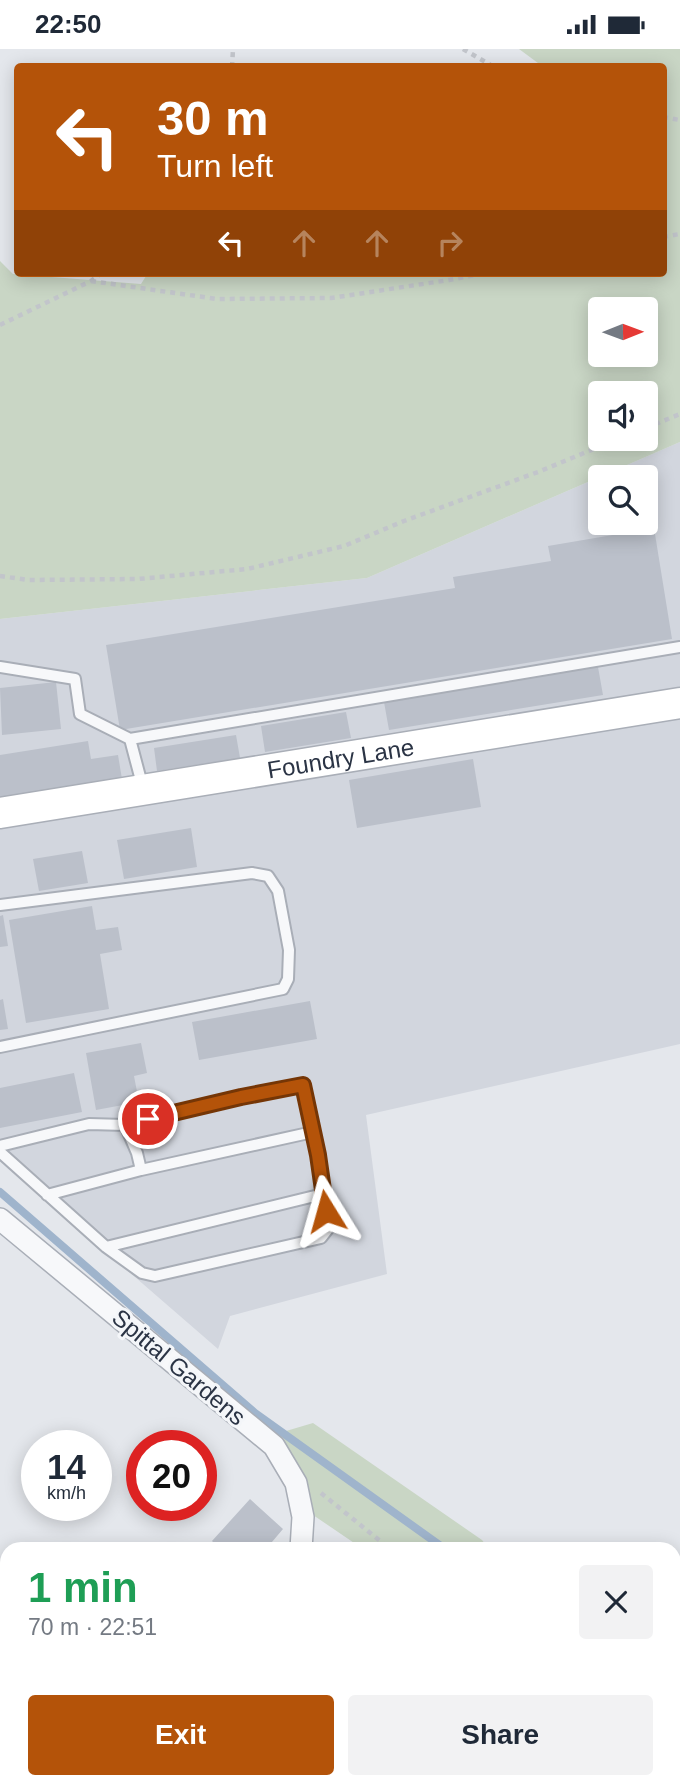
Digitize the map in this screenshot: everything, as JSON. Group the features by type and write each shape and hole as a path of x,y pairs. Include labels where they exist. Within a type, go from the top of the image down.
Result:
{"street":[{"name":"Foundry Lane","path":"0,814 680,703"},
{"name":"Spittal Gardens","path":"0,1219 274,1445 296,1483 303,1517 301,1542"}],"lane":[{"path":"0,667 75,679 80,714 130,739 680,647"},
{"path":"130,739 143,790"},
{"path":"0,905 252,873 268,876 278,891 289,950 288,979 283,989 0,1047"},
{"path":"0,1146 89,1124 125,1125 303,1085 328,1229 321,1238 155,1276 142,1273 106,1247 0,1152"},
{"path":"125,1125 141,1170"},
{"path":"47,1195 141,1170 313,1132"},
{"path":"106,1247 323,1194"}],"path":[{"path":"463,49 487,63"},
{"path":"0,325 96,277"},
{"path":"91,281 217,299 331,298 464,277"},
{"path":"658,423 680,414"},
{"path":"0,576 29,580 138,579 247,569 344,546 589,451"},
{"path":"296,1483 309,1483 381,1542"}],"shaded area":[{"path":"680,442 680,1044 366,1115 387,1274 230,1316 218,1349 0,1160 0,619 367,578 588,482 588,535 658,535 658,465 627,465"}],"green space":[{"path":"519,49 680,49 680,442 627,465 588,465 588,482 367,578 0,619 0,261 14,277 141,284 145,277 667,277 667,63 538,63"},
{"path":"313,1423 484,1542 353,1542 291,1500 276,1434"}],"building":[{"path":"613,535 655,535 672,639 120,730 106,645 455,588 453,577 551,561 548,546"},
{"path":"598,667 603,695 389,730 384,702"},
{"path":"56,682 61,729 2,735 0,688"},
{"path":"346,712 351,738 265,752 261,726"},
{"path":"236,735 240,758 157,771 154,748"},
{"path":"88,741 91,759 118,755 122,779 0,799 0,755"},
{"path":"473,759 481,807 357,828 349,780"},
{"path":"191,828 197,867 124,879 117,840"},
{"path":"82,851 88,883 39,891 33,859"},
{"path":"92,906 96,930 118,927 122,950 100,954 109,1009 26,1023 9,920"},
{"path":"3,915 8,946 0,947 0,916"},
{"path":"3,999 8,1029 0,1030 0,1000"},
{"path":"310,1001 317,1039 199,1060 192,1022"},
{"path":"141,1043 147,1073 134,1076 139,1102 96,1110 86,1053"},
{"path":"74,1073 82,1112 0,1128 0,1088"},
{"path":"250,1499 283,1529 272,1542 212,1541"}],"waterway":[{"path":"0,1192 255,1413 435,1542"}],"route":[{"path":"148,1119 303,1085 318,1155 326,1211"}]}
